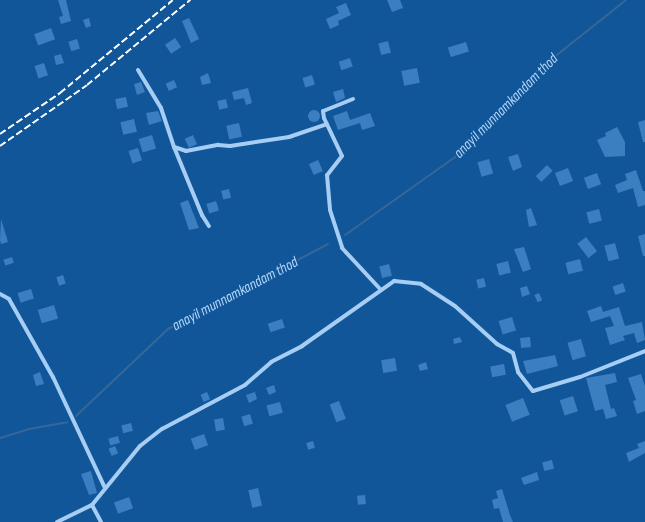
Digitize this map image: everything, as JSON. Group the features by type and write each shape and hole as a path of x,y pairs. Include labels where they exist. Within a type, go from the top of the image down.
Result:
{"street":[{"path":"138,70 161,108 174,147 202,215 209,226"},
{"path":"353,100 323,111 327,124 342,156 327,175 330,210 342,248 381,290"},
{"path":"174,147 186,151 218,145 230,146 290,137 327,124"},
{"path":"57,522 92,505 140,446 162,429 245,385 271,362 302,346 394,281 421,284 441,295 497,344 513,353 518,372 533,391 580,377 645,351"},
{"path":"0,294 9,299 52,377 105,488"},
{"path":"92,505 101,522"}],"building":[{"path":"58,0 66,0 71,21 61,24 59,17 63,16"},
{"path":"387,0 400,0 403,8 392,12"},
{"path":"346,3 351,15 338,21 339,25 330,29 326,19 339,13 336,7"},
{"path":"89,18 91,26 86,28 83,20"},
{"path":"189,18 199,39 191,43 182,21"},
{"path":"51,28 55,39 38,45 34,34"},
{"path":"175,38 181,47 171,54 165,45"},
{"path":"77,39 80,49 71,51 68,42"},
{"path":"388,41 391,53 381,55 378,43"},
{"path":"466,42 469,52 451,57 448,48"},
{"path":"61,54 64,63 56,65 54,56"},
{"path":"350,58 353,67 341,70 339,62"},
{"path":"44,63 48,75 39,78 34,66"},
{"path":"417,68 420,83 404,86 401,71"},
{"path":"208,73 211,83 202,85 200,77"},
{"path":"312,75 315,85 305,87 302,78"},
{"path":"174,80 177,87 169,91 166,84"},
{"path":"141,82 145,92 137,95 134,84"},
{"path":"248,88 252,103 246,105 244,98 234,100 232,92"},
{"path":"343,89 345,98 336,102 333,92"},
{"path":"126,97 128,107 117,109 115,99"},
{"path":"226,99 228,108 219,110 217,101"},
{"path":"312,110 316,110 320,116 316,122 312,122 308,118 308,114"},
{"path":"158,111 162,121 149,125 146,113"},
{"path":"347,111 350,120 370,113 375,126 362,130 360,123 338,130 333,116"},
{"path":"134,119 137,132 123,135 120,122"},
{"path":"645,120 645,142 643,142 638,122"},
{"path":"239,123 242,137 229,139 226,126"},
{"path":"617,127 625,142 625,156 605,157 597,140 606,136 605,133"},
{"path":"152,135 156,148 143,152 139,139"},
{"path":"193,135 197,144 189,148 185,139"},
{"path":"138,148 142,160 133,163 128,151"},
{"path":"518,154 522,167 513,171 508,157"},
{"path":"489,159 493,173 482,177 477,162"},
{"path":"318,160 323,171 314,175 309,164"},
{"path":"547,165 553,171 541,182 536,176"},
{"path":"568,168 573,181 560,186 555,173"},
{"path":"636,170 643,191 645,191 645,205 638,207 633,188 618,193 615,185 627,180 625,174"},
{"path":"597,173 601,184 588,189 584,178"},
{"path":"229,189 231,198 223,200 221,191"},
{"path":"188,200 199,228 189,230 180,203"},
{"path":"216,201 219,211 209,213 206,204"},
{"path":"531,208 537,225 529,227 526,210"},
{"path":"599,209 602,221 589,224 586,212"},
{"path":"1,219 8,242 1,244 0,240"},
{"path":"645,234 645,256 643,256 638,236"},
{"path":"586,237 597,251 588,258 577,244"},
{"path":"615,243 619,258 609,261 604,246"},
{"path":"524,247 531,269 523,272 514,249"},
{"path":"12,257 14,263 5,265 3,260"},
{"path":"580,259 583,271 568,274 565,263"},
{"path":"508,261 511,273 499,276 496,264"},
{"path":"389,264 392,276 382,278 379,266"},
{"path":"63,275 66,284 59,286 56,277"},
{"path":"484,278 486,287 478,289 476,280"},
{"path":"623,283 626,292 615,295 613,286"},
{"path":"527,286 530,294 522,297 520,288"},
{"path":"31,289 34,299 21,303 18,293"},
{"path":"539,293 542,300 538,302 534,295"},
{"path":"54,305 58,318 42,323 38,310"},
{"path":"601,306 603,312 619,307 625,326 642,322 645,340 637,343 634,333 623,336 625,340 610,345 605,328 614,326 610,316 591,322 587,311"},
{"path":"512,317 516,330 503,334 499,321"},
{"path":"282,319 285,328 271,332 268,324"},
{"path":"460,337 462,342 454,344 453,339"},
{"path":"530,337 531,347 521,348 520,338"},
{"path":"581,339 586,356 573,360 568,343"},
{"path":"555,355 558,366 527,374 523,361"},
{"path":"395,358 397,371 383,373 381,360"},
{"path":"426,362 428,369 420,371 418,365"},
{"path":"504,364 506,375 492,377 490,366"},
{"path":"40,372 44,384 36,386 33,375"},
{"path":"615,373 617,382 605,385 611,409 614,408 617,416 606,419 603,409 595,411 586,378"},
{"path":"641,374 645,386 645,411 637,414 633,401 636,400 628,378"},
{"path":"274,385 276,392 269,395 266,388"},
{"path":"207,392 210,399 204,402 201,395"},
{"path":"255,392 257,399 249,403 246,395"},
{"path":"573,396 578,411 565,416 560,400"},
{"path":"523,398 530,415 512,422 505,405"},
{"path":"339,401 346,419 336,422 330,405"},
{"path":"280,402 283,413 269,416 266,406"},
{"path":"250,414 253,424 244,426 241,417"},
{"path":"223,418 225,430 216,431 214,419"},
{"path":"131,423 133,431 123,433 121,425"},
{"path":"204,434 208,445 195,450 191,439"},
{"path":"118,436 120,443 110,445 108,439"},
{"path":"313,441 315,448 308,450 306,443"},
{"path":"645,441 645,453 629,462 626,453 639,448 637,444"},
{"path":"115,446 118,453 112,456 109,449"},
{"path":"552,460 554,469 544,471 542,462"},
{"path":"91,471 97,493 89,495 81,474"},
{"path":"537,472 539,480 524,485 521,478"},
{"path":"258,488 262,506 252,508 248,490"},
{"path":"502,489 513,522 503,522 499,508 494,509 492,500 498,498 496,491"},
{"path":"365,495 366,504 358,505 357,496"},
{"path":"129,497 133,508 118,514 114,502"}],"waterway":[{"name":"anayil munnamkandam thod","path":"345,235 468,148 538,70 626,0"},
{"name":"anayil munnamkandam thod","path":"76,416 168,329 328,244"},
{"name":"anayil munnamkandam thod","path":"0,438 29,429 67,422"}],"railway":[{"path":"0,134 60,93 173,0"},
{"path":"0,146 87,85 190,0"}]}
